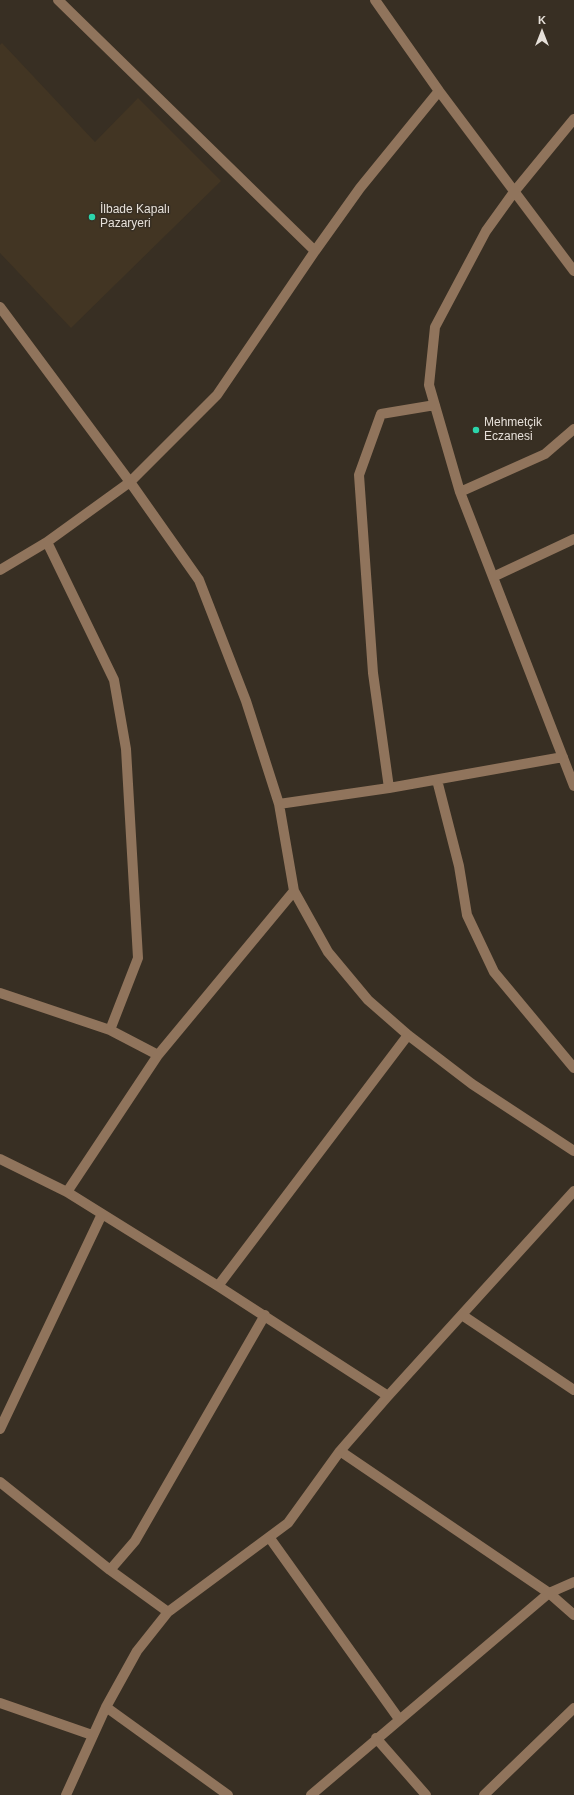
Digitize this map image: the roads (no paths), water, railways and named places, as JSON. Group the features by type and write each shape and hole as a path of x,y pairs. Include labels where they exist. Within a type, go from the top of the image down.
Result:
{"street":[{"path":"58,0 315,251"},
{"path":"375,0 514,192 574,271"},
{"path":"0,570 47,542 130,482 217,395 315,251 360,188 440,91"},
{"path":"574,119 514,192 486,231 435,327 429,385 460,492 574,786"},
{"path":"0,307 130,482 199,580 246,701 279,804 294,891 328,952 368,1000 408,1036 472,1084 574,1151"},
{"path":"389,788 373,673 359,475 381,414 435,404"},
{"path":"460,492 545,454 574,429"},
{"path":"493,577 574,539"},
{"path":"47,542 114,680 126,749 138,958 110,1030"},
{"path":"279,804 389,788 563,757"},
{"path":"436,780 459,866 467,915 494,972 574,1068"},
{"path":"67,1192 158,1055 294,891"},
{"path":"0,992 110,1030 158,1055"},
{"path":"218,1286 408,1036"},
{"path":"0,1159 67,1192 265,1315 388,1396"},
{"path":"66,1795 92,1735 137,1651 168,1612 288,1523 340,1452 388,1396 574,1192"},
{"path":"0,1429 102,1214"},
{"path":"110,1570 135,1541 265,1315"},
{"path":"462,1315 574,1390"},
{"path":"340,1452 549,1593 574,1615"},
{"path":"0,1482 110,1570 168,1612"},
{"path":"269,1537 399,1719"},
{"path":"311,1795 376,1738 549,1593 574,1582"},
{"path":"0,1703 92,1735"},
{"path":"106,1707 228,1795"},
{"path":"484,1795 574,1708"},
{"path":"376,1738 426,1795"}],"place":[{"name":"İlbade Kapalı Pazaryeri","path":"92,217"},
{"name":"Mehmetçik Eczanesi","path":"476,430"}]}
